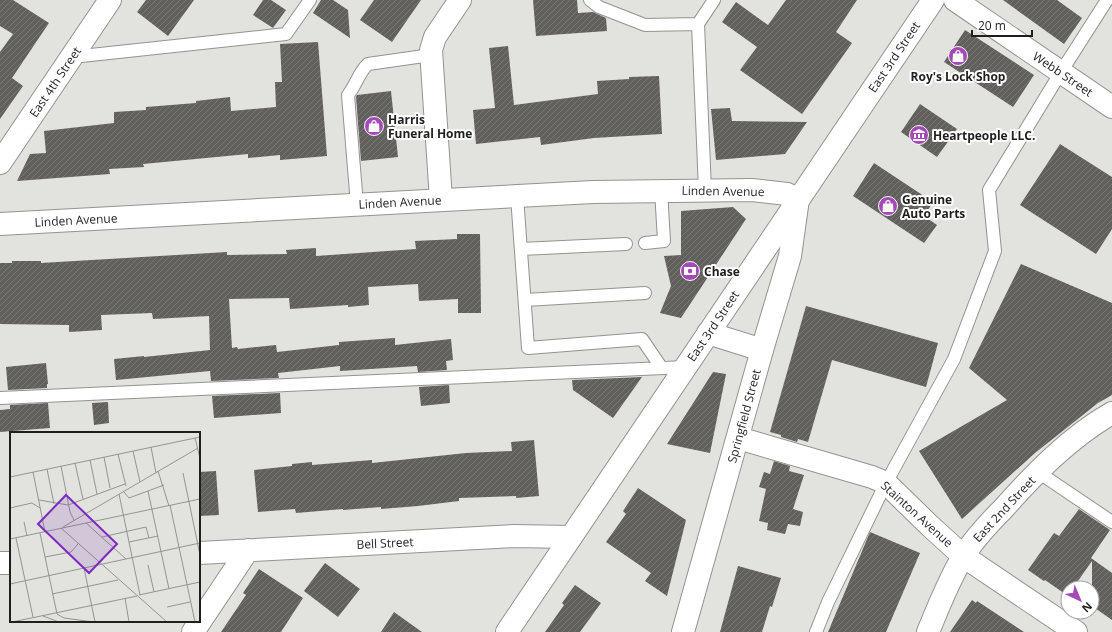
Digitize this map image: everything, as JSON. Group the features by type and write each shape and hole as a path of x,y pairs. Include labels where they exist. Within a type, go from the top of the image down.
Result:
{"street":[{"name":"East 4th Street","path":"0,163 110,0"},
{"path":"441,200 430,50 435,36 460,0"},
{"name":"East 3rd Street","path":"507,632 933,0"},
{"name":"Webb Street","path":"955,0 1112,107"},
{"name":"Linden Avenue","path":"0,224 593,192 752,190 787,194 798,200"},
{"name":"Springfield Street","path":"683,632 762,350 790,256 798,200"},
{"path":"708,333 762,350"},
{"name":"East 2nd Street","path":"928,632 953,575 974,539 1062,448 1112,413"},
{"name":"Stainton Avenue","path":"738,438 872,477 886,483 929,526 963,556 1076,632"},
{"name":"Bell Street","path":"200,553 513,536 571,537"},
{"path":"200,622 248,550"},
{"path":"193,632 200,622"}],"lane":[{"path":"72,57 286,34 310,0"},
{"path":"590,0 599,7 645,25 698,24"},
{"path":"705,190 698,24 714,0"},
{"path":"816,632 828,602 886,483 954,359 995,251 989,190 1107,0"},
{"path":"357,205 348,95 354,87 364,67 368,64 431,55"},
{"path":"645,243 664,241 661,190"},
{"path":"517,196 528,348 642,339 661,367"},
{"path":"521,249 626,244"},
{"path":"525,300 645,293"},
{"path":"0,398 686,367"},
{"path":"1038,472 1112,522"}],"building":[{"path":"0,0 13,0 49,23 12,78 23,86 0,119 0,52 13,34 0,26"},
{"path":"146,0 194,0 168,36 137,12"},
{"path":"263,0 271,0 286,10 273,28 253,15"},
{"path":"321,0 333,0 348,10 350,38 313,13"},
{"path":"374,0 421,0 392,42 360,20"},
{"path":"533,0 577,0 578,13 593,12 606,18 607,31 536,36"},
{"path":"786,0 857,0 836,32 852,43 802,114 740,70 757,47 722,22 736,2 768,25"},
{"path":"1003,0 1057,0 1082,18 1064,44"},
{"path":"965,30 1034,75 1013,107 944,62"},
{"path":"318,42 327,156 280,160 280,155 248,158 248,154 143,164 144,167 109,169 110,174 17,181 30,154 46,153 44,131 114,123 114,112 146,110 146,107 196,103 196,101 230,97 231,111 276,107 275,82 282,82 280,44"},
{"path":"508,46 514,105 598,94 597,81 629,79 629,77 659,76 662,134 594,138 541,145 540,137 476,144 473,110 495,108 489,48"},
{"name":"Harris Funeral Home","path":"391,91 398,157 361,161 356,97 357,95"},
{"path":"920,104 957,129 937,157 901,132"},
{"path":"730,108 732,121 807,122 785,154 716,160 711,109"},
{"path":"1060,144 1112,177 1112,229 1096,254 1020,205"},
{"name":"Genuine Auto Parts","path":"874,163 933,202 924,216 937,225 924,243 853,196"},
{"name":"Chase","path":"733,207 746,219 681,318 660,313 671,286 664,256 681,255 681,211"},
{"path":"457,234 480,234 481,313 458,313 458,299 419,301 418,284 368,287 369,305 348,307 348,305 290,309 289,298 229,299 232,348 237,347 238,349 276,345 277,352 339,345 339,342 395,338 395,345 451,339 453,360 446,361 447,370 418,372 417,366 340,371 340,366 278,373 279,378 211,381 210,371 116,380 114,359 210,350 209,316 153,319 152,313 101,315 102,330 69,332 69,325 0,324 0,263 12,263 12,261 41,261 41,263 227,252 227,255 287,254 286,250 316,248 316,256 416,249 415,241 457,239"},
{"path":"1021,264 1112,303 1112,395 1098,403 1035,453 962,519 919,451 1007,400 969,368"},
{"path":"806,306 938,343 926,387 832,360 808,442 798,439 797,442 770,432"},
{"path":"46,363 47,388 8,390 6,367"},
{"path":"713,372 726,374 710,453 667,444"},
{"path":"642,377 613,418 573,390 572,380"},
{"path":"449,385 450,403 421,406 419,387"},
{"path":"280,393 281,413 214,418 212,396"},
{"path":"108,402 109,423 94,425 92,403"},
{"path":"48,403 50,428 0,432 0,410 10,409 10,405"},
{"path":"534,440 539,496 516,498 516,496 459,498 459,501 381,509 381,507 296,513 295,509 258,512 254,470 292,466 292,464 312,462 312,465 372,460 372,463 466,453 512,451 511,442"},
{"path":"774,461 790,466 789,471 804,475 793,509 803,512 800,526 788,524 785,534 767,530 768,523 759,521 766,489 759,487 764,472 770,474"},
{"path":"216,471 219,515 200,516 200,472"},
{"path":"638,488 686,520 667,596 645,581 651,573 606,542 626,514 623,511"},
{"path":"1079,509 1110,530 1091,558 1112,573 1112,620 1100,612 1100,580 1092,580 1092,561 1079,580 1060,580 1060,590 1028,570 1054,533 1059,536"},
{"path":"870,532 920,553 886,632 828,632"},
{"path":"325,563 360,589 338,617 304,591"},
{"path":"738,566 781,578 762,632 720,632"},
{"path":"259,569 303,598 281,632 221,632 246,595 243,593"},
{"path":"575,585 601,603 580,632 545,632 564,605 562,603"},
{"path":"972,600 976,603 977,601 1024,632 950,632"},
{"path":"394,612 422,632 381,632"}],"place":[{"name":"Roy's Lock Shop","path":"958,56"},
{"name":"Harris Funeral Home","path":"374,126"},
{"name":"Heartpeople LLC.","path":"919,135"},
{"name":"Genuine Auto Parts","path":"888,206"},
{"name":"Chase","path":"690,271"}]}
